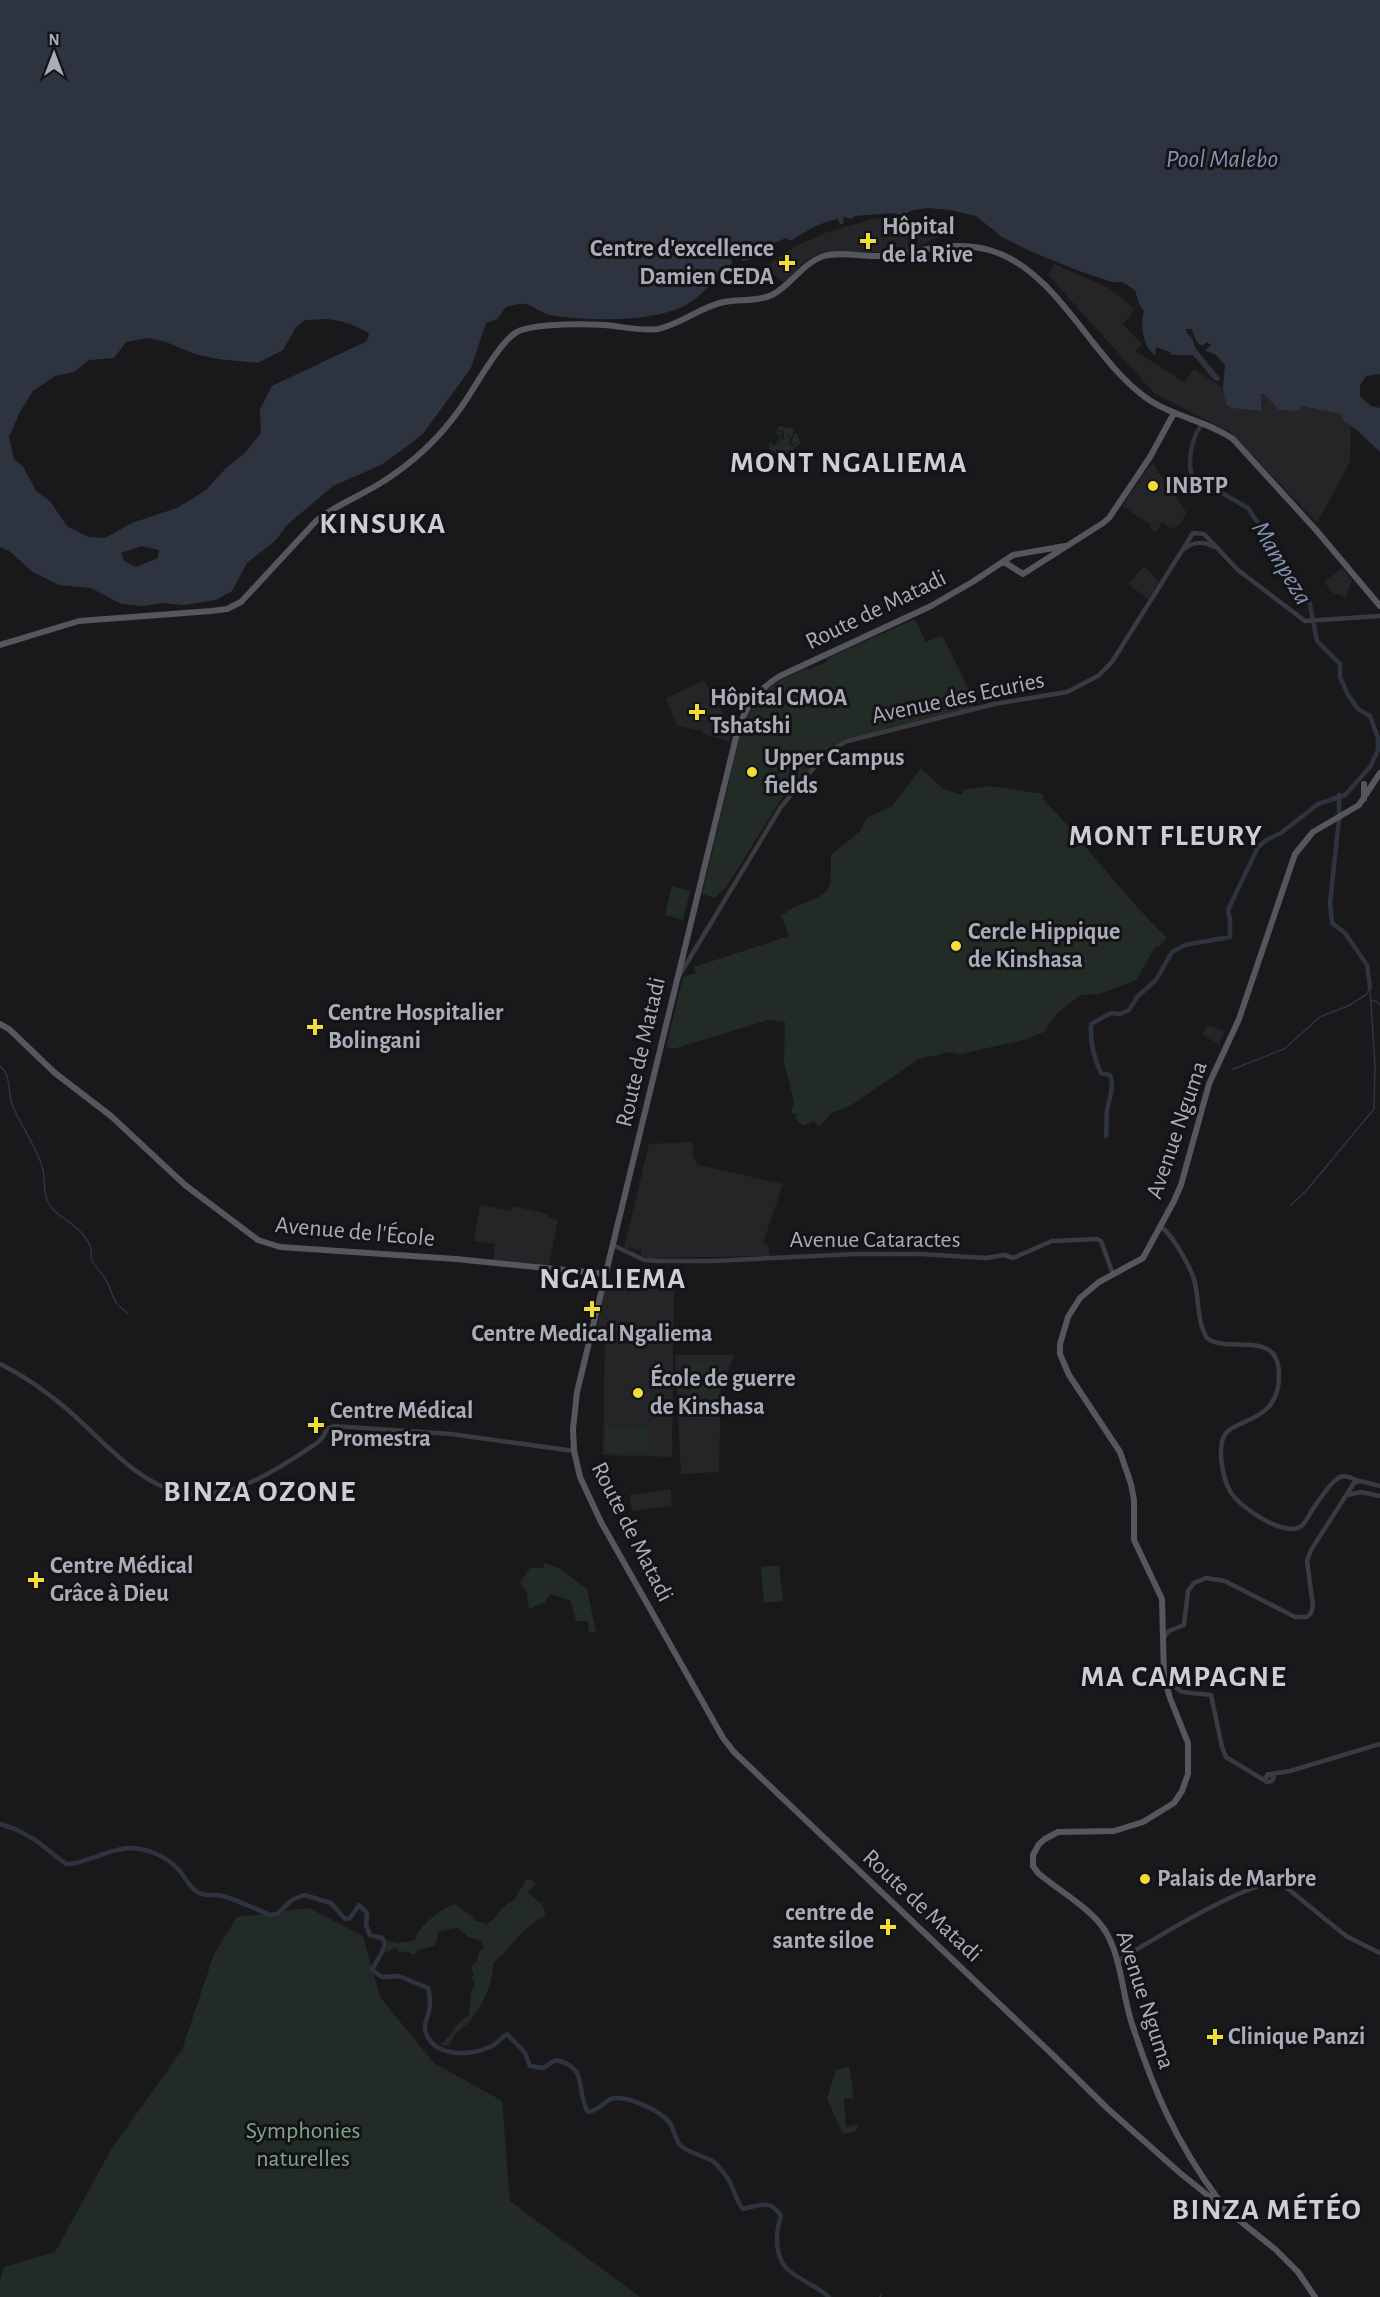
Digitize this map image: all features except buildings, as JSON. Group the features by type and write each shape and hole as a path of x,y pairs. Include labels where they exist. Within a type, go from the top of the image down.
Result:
{"main road":[{"path":"0,645 79,621 204,612 231,607 250,595 292,545 317,520 386,480 432,444 460,410 505,342 516,332 535,326 602,325 641,330 663,328 718,304 768,297 779,291 810,263 824,256 878,256 958,245 984,248 1005,256 1032,273 1130,384 1146,398 1164,408 1173,417 1202,423 1233,439 1316,530 1380,606"},
{"name":"Route de Matadi","path":"1004,562 1023,574 1109,518 1150,457 1173,417"},
{"name":"Route de Matadi","path":"1065,546 1043,552 1020,554 931,606 780,676 756,695 746,709 737,733 683,966 677,980 577,1392 574,1410 574,1451 580,1477 601,1522 723,1738 734,1752 1107,2108 1202,2190 1266,2238 1317,2297"},
{"path":"1043,552 1047,559"},
{"path":"1362,802 1365,784 1379,775"},
{"name":"Avenue Nguma","path":"1225,2207 1208,2186 1170,2124 1131,2019 1116,1962 1102,1927 1093,1917 1038,1873 1033,1866 1033,1855 1039,1844 1058,1832 1123,1830 1167,1809 1179,1796 1188,1774 1188,1743 1165,1680 1162,1596 1134,1540 1134,1496 1124,1461 1072,1379 1059,1351 1064,1328 1076,1304 1096,1284 1141,1260 1161,1227 1181,1185 1209,1084 1239,1019 1295,854 1312,832 1362,802 1379,775"},
{"path":"1362,802 1375,796"},
{"name":"Avenue de l'École","path":"0,1024 9,1029 57,1075 111,1116 185,1185 263,1242 280,1247 456,1259 606,1274"},
{"path":"1202,2190 1208,2186"}],"street":[{"name":"Avenue des Ecuries","path":"683,966 781,807 807,776 838,745 994,704 1053,696 1081,687 1098,676 1112,662 1190,537 1197,532 1204,534 1245,576 1264,588 1302,620 1318,621 1378,616"},
{"path":"1180,554 1190,544 1200,542 1218,550"},
{"path":"1161,1227 1168,1233 1194,1279 1202,1329 1207,1338 1216,1343 1248,1343 1263,1347 1273,1356 1278,1367 1278,1384 1269,1407 1255,1418 1227,1430 1222,1437 1221,1450 1225,1477 1236,1500 1261,1519 1287,1528 1296,1528 1303,1525 1321,1496 1339,1478 1346,1476 1356,1482 1380,1486"},
{"name":"Avenue Cataractes","path":"613,1245 644,1260 660,1262 856,1254 920,1254 986,1258 1004,1255 1013,1258 1052,1241 1096,1239 1101,1241 1113,1275"},
{"path":"0,1364 30,1380 148,1480 190,1494 221,1491 243,1485 268,1474 317,1443 327,1429 334,1426 452,1434 574,1451"},
{"path":"1163,1625 1181,1627 1185,1622 1186,1597 1190,1587 1196,1581 1206,1578 1225,1581 1295,1617 1307,1617 1313,1606 1308,1565 1309,1554 1356,1482"},
{"path":"1347,1495 1361,1492 1380,1496"},
{"path":"1163,1638 1174,1627"},
{"path":"1165,1680 1182,1692 1211,1695 1224,1754 1230,1760 1257,1774 1269,1776 1380,1744"},
{"path":"1116,1962 1233,1894 1258,1885 1278,1882 1346,1936 1380,1953"}],"shaded area":[{"name":"Hôpital de la Rive","path":"876,218 939,224 940,236 920,246 893,252 822,253 806,260 785,283 763,268 796,246 827,232"},
{"path":"1055,264 1108,288 1135,309 1123,324 1142,344 1135,351 1184,382 1194,369 1223,388 1226,405 1264,394 1300,406 1342,414 1342,419 1351,424 1350,462 1317,523 1230,432 1155,394 1048,275"},
{"name":"INBTP","path":"1153,464 1187,513 1180,524 1172,529 1162,523 1156,532 1150,528 1151,525 1122,506 1149,466"},
{"path":"1144,566 1159,582 1148,599 1128,584"},
{"path":"1342,568 1352,580 1346,597 1333,593 1324,582"},
{"name":"Hôpital CMOA Tshatshi","path":"704,680 732,729 729,741 703,734 702,731 677,726 666,698"},
{"path":"1207,1025 1225,1031 1219,1044 1202,1035"},
{"path":"693,1142 693,1156 698,1165 783,1184 763,1243 769,1246 769,1256 648,1258 641,1256 641,1250 624,1248 649,1144"},
{"path":"480,1205 511,1211 514,1206 548,1214 548,1218 558,1220 549,1265 493,1260 495,1244 474,1241"},
{"name":"École de guerre de Kinshasa","path":"606,1281 674,1283 672,1457 603,1455 605,1331 597,1328"},
{"path":"675,1355 734,1355 721,1389 719,1472 681,1474"},
{"path":"671,1489 672,1506 632,1511 629,1495"}],"green space":[{"path":"781,426 795,429 791,438 788,437 790,440 788,445 793,444 791,442 795,433 799,435 793,438 799,437 801,442 791,452 789,450 790,452 782,456 785,452 780,453 777,450 779,453 775,454 774,451 773,454 768,448 771,442 773,446 777,444 775,443 777,440 780,442 779,435 782,436 780,440 785,439 783,430 779,431 777,428"},
{"path":"915,619 926,642 942,635 973,698 974,707 839,742 780,801 726,888 715,898 702,894 741,730 757,700 767,689 786,677 826,662 828,658"},
{"name":"Cercle Hippique de Kinshasa","path":"921,768 943,789 962,795 964,790 989,786 1043,794 1043,799 1167,938 1159,947 1156,946 1136,980 1100,994 1081,995 1057,1013 1044,1032 1024,1040 960,1054 950,1052 919,1059 853,1104 832,1113 819,1126 814,1121 803,1126 795,1118 797,1115 791,1112 794,1102 784,1062 785,1022 768,1020 673,1049 666,1047 683,977 696,973 694,967 789,936 781,915 817,898 827,890 831,877 831,855 860,831 867,818 892,806"},
{"path":"672,886 690,891 683,920 665,915"},
{"path":"691,1362 718,1362 718,1418 691,1418"},
{"path":"606,1427 650,1427 649,1452 606,1452"},
{"path":"544,1563 561,1569 587,1589 596,1632 589,1632 588,1621 576,1621 570,1600 550,1594 545,1602 529,1609 527,1593 520,1582 530,1568 543,1568"},
{"path":"779,1565 783,1601 764,1603 761,1567"},
{"path":"526,1880 532,1880 535,1885 528,1891 541,1905 545,1916 528,1927 493,1964 489,1987 477,2012 455,2035 449,2045 443,2046 441,2044 469,2015 471,1993 475,1983 471,1978 474,1975 471,1967 477,1961 479,1952 484,1949 482,1941 468,1937 458,1928 441,1931 437,1934 438,1941 435,1941 435,1946 418,1950 414,1955 406,1951 399,1953 396,1947 385,1953 388,1944 386,1940 398,1943 415,1940 420,1930 431,1919 455,1904 471,1915 474,1920 487,1924 514,1900"},
{"name":"Symphonies naturelles","path":"309,1908 363,1936 380,1997 434,2063 502,2101 510,2201 640,2297 0,2297 0,2280 4,2267 55,2252 112,2148 182,2050 214,1954 237,1917"},
{"path":"849,2066 854,2098 844,2099 846,2127 858,2124 856,2131 843,2134 827,2099 836,2070"}],"water":[{"name":"Pool Malebo","path":"0,0 1380,0 1380,374 1366,376 1360,386 1360,396 1371,406 1380,408 1380,452 1342,419 1341,414 1301,406 1299,411 1279,410 1264,394 1261,394 1261,411 1232,408 1226,405 1223,388 1225,365 1215,354 1205,351 1211,345 1207,342 1204,346 1199,344 1192,329 1186,329 1196,349 1220,378 1219,381 1214,380 1193,355 1171,355 1170,352 1156,347 1155,355 1145,341 1142,323 1144,311 1139,304 1135,290 1122,282 1112,282 1079,271 1032,252 1002,237 976,216 928,208 913,210 903,215 891,213 855,216 851,219 844,217 843,224 840,224 838,219 831,220 790,241 786,238 772,244 756,257 743,261 727,245 725,247 732,262 726,272 690,303 655,315 601,319 550,315 525,304 506,307 497,319 486,323 471,368 422,435 383,464 333,486 287,525 276,540 247,563 232,591 216,600 184,605 121,604 91,588 59,585 33,572 9,551 0,547","holes":["327,319 349,324 369,333 367,341 272,386 260,409 261,433 244,454 226,468 206,490 177,508 132,523 105,538 88,537 67,526 50,501 36,491 23,466 14,460 9,437 20,412 33,391 55,376 74,372 89,360 114,358 126,342 149,338 166,342 195,354 258,363 283,350 296,327 305,320","141,546 159,550 158,558 136,567 124,561 121,553"]}],"waterway":[{"name":"Mampeza","path":"1195,480 1190,469 1190,461 1194,438 1200,427"},
{"path":"1106,1136 1111,1079 1110,1075 1101,1073 1096,1061 1091,1024 1111,1013 1120,1014 1129,1010 1138,996 1156,980 1172,952 1185,945 1230,937 1228,910 1258,847 1281,833 1318,804 1345,795 1370,767 1378,750 1378,738 1370,716 1358,709 1348,695 1340,677 1340,664 1317,641 1309,600 1248,508 1220,492"},
{"path":"1339,795 1339,814"},
{"path":"1339,819 1330,903 1332,923 1345,933 1367,965 1370,988"},
{"path":"1291,1205 1306,1191 1374,1109 1375,1065 1370,988"},
{"path":"1233,1069 1284,1049 1320,1017 1348,1006 1367,994 1369,989"},
{"path":"1370,1001 1376,1001 1380,1005"},
{"path":"0,1066 8,1079 12,1104 42,1166 48,1202 55,1212 76,1227 84,1236 91,1248 92,1261 106,1280 116,1302 128,1313"},
{"path":"0,1824 34,1839 66,1864 121,1849 136,1848 149,1851 174,1865 199,1893 223,1896 270,1915 277,1914 292,1900 304,1895 331,1903 345,1919 350,1918 359,1905 367,1913 366,1925 370,1935 382,1938 385,1943 372,1970 382,1977 399,1976 428,1988 430,2005 425,2029 429,2039 435,2045 453,2052 474,2052 492,2046 507,2034 525,2053 530,2066 543,2068 556,2060 574,2069 578,2074 584,2104 588,2112 597,2109 609,2100 621,2098 636,2102 658,2113 671,2125 681,2146 711,2160 719,2167 729,2180 743,2209 769,2205 777,2211 781,2216 777,2247 782,2262 792,2273 829,2297"}],"place":[{"name":"Hôpital de la Rive","path":"868,241"},
{"name":"Centre d'excellence Damien CEDA","path":"787,263"},
{"name":"INBTP","path":"1153,486"},
{"name":"Hôpital CMOA Tshatshi","path":"697,712"},
{"name":"Upper Campus fields","path":"752,772"},
{"name":"Cercle Hippique de Kinshasa","path":"956,946"},
{"name":"Centre Hospitalier Bolingani","path":"315,1027"},
{"name":"Centre Medical Ngaliema","path":"592,1309"},
{"name":"École de guerre de Kinshasa","path":"638,1393"},
{"name":"Centre Médical Promestra","path":"316,1425"},
{"name":"Centre Médical Grâce à Dieu","path":"36,1580"},
{"name":"Palais de Marbre","path":"1145,1879"},
{"name":"centre de sante siloe","path":"888,1927"},
{"name":"Clinique Panzi","path":"1215,2037"}],"district":[{"name":"MONT NGALIEMA","path":"849,463"},
{"name":"KINSUKA","path":"383,524"},
{"name":"MONT FLEURY","path":"1166,836"},
{"name":"NGALIEMA","path":"613,1279"},
{"name":"BINZA OZONE","path":"260,1492"},
{"name":"MA CAMPAGNE","path":"1184,1677"},
{"name":"BINZA MÉTÉO","path":"1267,2210"}]}
